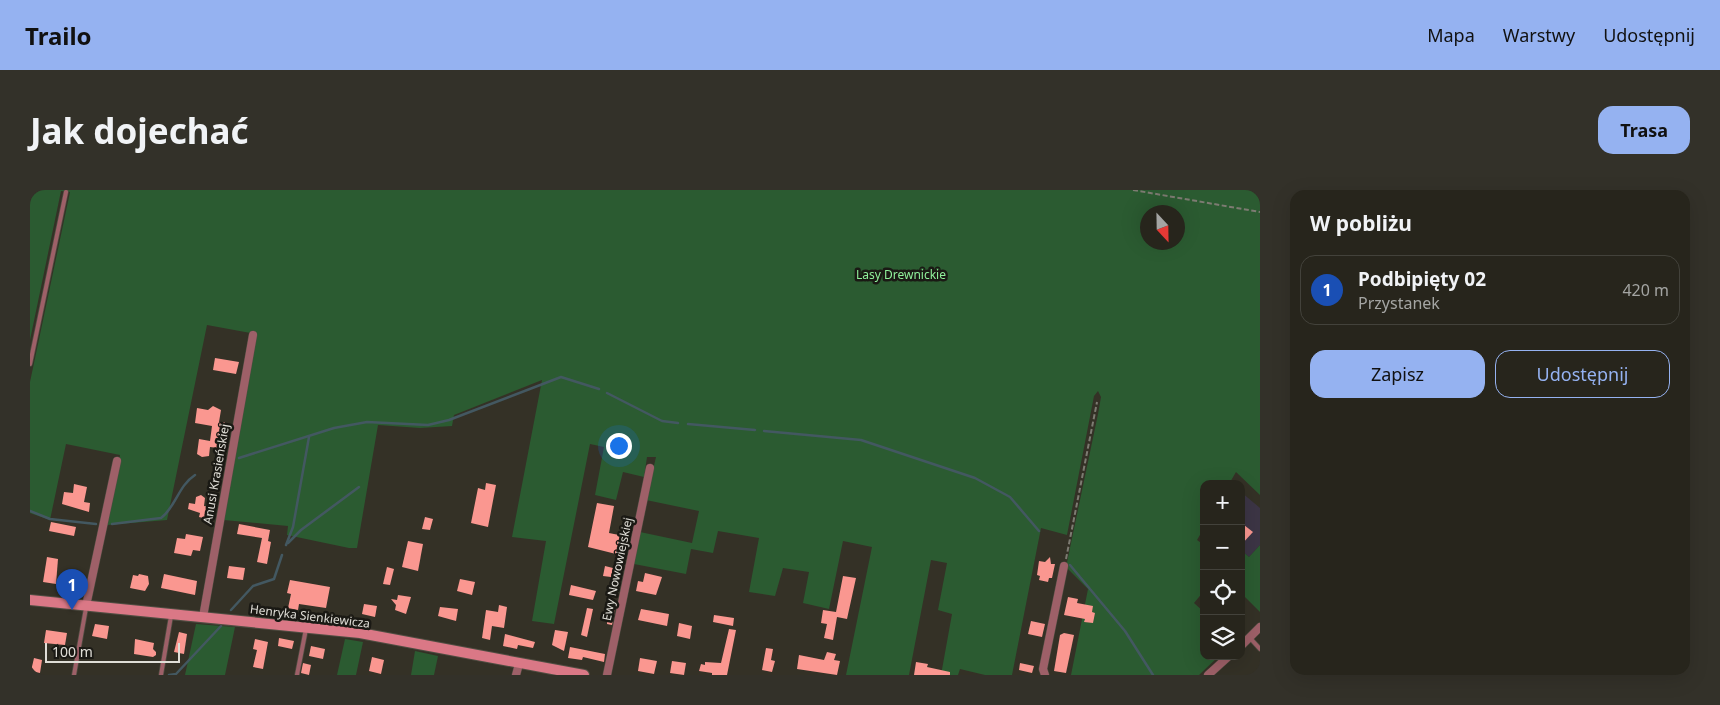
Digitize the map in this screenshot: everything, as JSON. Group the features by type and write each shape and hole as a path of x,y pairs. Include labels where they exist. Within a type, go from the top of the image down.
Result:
{"street":[{"name":"Anusi Krasieńskiej","path":"203,617 253,335"},
{"path":"86,606 117,461"},
{"name":"Ewy Nowowiejskiej","path":"607,675 650,468"},
{"path":"1046,675 1043,669 1064,566"},
{"name":"Henryka Sienkiewicza","path":"30,600 360,633 584,675"},
{"path":"1245,642 1260,627"},
{"path":"1208,675 1225,660"},
{"path":"516,675 519,664"}],"lane":[{"path":"30,364 66,192"},
{"path":"74,675 86,606"},
{"path":"161,675 171,614"},
{"path":"297,675 307,627"},
{"path":"1250,638 1260,649"}],"path":[{"path":"1133,190 1260,212"},
{"path":"1064,566 1097,402"}],"shaded area":[{"path":"1245,495 1260,508 1260,545 1249,557 1245,554"}],"green space":[{"name":"Lasy Drewnickie","path":"30,190 1260,190 1260,495 1236,472 1231,480 1200,480 1200,535 1197,540 1200,542 1200,596 1194,603 1200,608 1200,660 1215,660 1199,675 1071,675 1088,589 1066,567 1098,414 1101,397 1098,391 1094,396 1067,535 1041,528 1012,675 985,675 960,669 958,675 941,675 952,614 938,610 947,563 931,560 909,675 846,675 872,547 843,541 829,609 803,603 809,572 783,568 775,596 749,592 759,538 718,531 713,553 691,549 686,574 634,564 640,532 692,543 699,511 646,500 656,457 647,457 644,477 623,472 616,500 595,495 604,447 590,444 554,624 532,621 546,541 512,537 542,380 454,415 452,426 420,428 378,425 357,548 349,548 287,535 288,526 224,520 256,334 207,325 167,520 107,525 120,455 66,444 50,520 30,513 30,382 70,192 61,191 30,340"},
{"path":"1260,545 1260,612 1245,597 1245,554 1249,557"},
{"path":"196,624 235,627 225,675 185,675"},
{"path":"345,639 363,642 356,675 337,675"},
{"path":"415,651 438,656 434,675 411,675"}],"building":[{"path":"215,358 239,362 236,374 213,370"},
{"path":"213,406 221,410 219,422 225,422 223,431 221,431 218,448 210,447 209,456 202,457 197,454 199,439 210,441 212,426 195,423 197,408 208,410"},
{"path":"486,483 496,485 488,527 471,523 478,488 485,490"},
{"path":"74,484 87,487 84,502 90,503 89,512 62,504 64,492 73,493"},
{"path":"201,495 205,498 204,506 210,507 207,519 199,517 200,513 188,509 189,503 195,504 196,497"},
{"path":"597,503 614,506 609,533 624,536 620,555 588,547"},
{"path":"425,517 433,519 430,530 422,529"},
{"path":"51,522 76,527 74,536 49,531"},
{"path":"239,524 270,530 268,541 271,542 267,564 257,562 262,538 237,534"},
{"path":"1245,526 1253,532 1245,541"},
{"path":"186,534 203,537 200,551 193,550 191,556 174,553 177,538 185,539"},
{"path":"408,541 423,544 418,571 402,567"},
{"path":"47,557 58,559 56,584 43,582"},
{"path":"1050,557 1051,564 1055,564 1052,578 1049,578 1048,582 1039,580 1040,576 1037,575 1039,561 1045,562"},
{"path":"229,566 245,568 243,580 227,578"},
{"path":"605,566 613,568 611,577 603,576"},
{"path":"387,567 394,569 390,585 383,584"},
{"path":"645,573 662,577 656,595 636,591 638,581 643,582"},
{"path":"139,574 148,576 149,584 145,591 130,588 133,575 138,576"},
{"path":"164,574 197,581 195,595 161,588"},
{"path":"843,576 856,578 847,619 837,617 833,640 824,638 827,624 821,623 823,610 836,612"},
{"path":"460,579 475,582 472,595 457,591"},
{"path":"290,580 330,587 326,608 299,604 298,610 288,608 291,594 287,593"},
{"path":"571,585 596,591 593,600 569,595"},
{"path":"398,595 411,597 406,614 395,610 396,605 391,599 397,600"},
{"path":"1068,597 1078,599 1077,603 1093,606 1092,612 1095,613 1093,623 1084,622 1085,619 1064,615"},
{"path":"364,604 377,606 375,617 362,614"},
{"path":"499,605 507,607 504,628 492,626 490,640 482,638 486,610 498,612"},
{"path":"440,607 458,609 456,621 438,616"},
{"path":"587,608 593,609 587,637 581,635"},
{"path":"608,609 615,610 612,625 607,624"},
{"path":"641,609 669,614 667,626 638,620"},
{"path":"714,615 734,618 733,626 713,622"},
{"path":"1031,621 1045,624 1042,637 1028,634"},
{"path":"679,623 692,626 690,639 677,636"},
{"path":"95,624 109,626 107,639 92,636"},
{"path":"729,629 736,630 727,675 712,675 712,673 699,671 701,664 705,665 705,662 721,663"},
{"path":"46,630 67,633 65,645 44,643"},
{"path":"555,630 568,632 564,651 552,645"},
{"path":"179,632 187,634 184,654 174,652"},
{"path":"1064,633 1074,635 1066,673 1054,671 1060,635"},
{"path":"505,634 535,642 533,648 518,645 517,649 503,646"},
{"path":"279,638 294,641 292,649 278,646"},
{"path":"135,639 154,643 153,649 156,655 153,657 134,654"},
{"path":"255,639 268,642 263,669 253,667 257,650 253,649"},
{"path":"311,646 325,649 323,659 309,656"},
{"path":"570,647 605,654 604,662 583,657 582,660 568,658"},
{"path":"766,648 773,649 771,660 775,661 772,672 762,670"},
{"path":"827,652 836,654 834,660 840,661 837,675 797,669 799,655 824,660"},
{"path":"372,657 384,660 381,674 369,671"},
{"path":"34,658 42,660 40,673 31,671"},
{"path":"640,658 657,661 654,674 638,671"},
{"path":"672,661 686,663 684,675 670,673"},
{"path":"916,662 928,664 927,667 950,672 950,675 914,675"},
{"path":"303,663 311,665 309,675 301,673"},
{"path":"1020,663 1034,666 1032,673 1019,670"}],"waterway":[{"path":"239,458 334,428 367,422 428,425 449,420 561,377 599,389"},
{"path":"607,393 662,421 678,423"},
{"path":"688,424 755,430"},
{"path":"764,431 861,440 975,478 1010,497 1039,531"},
{"path":"286,545 293,527 309,437"},
{"path":"112,524 161,518 185,485 195,475"},
{"path":"288,543 301,530 359,487"},
{"path":"30,511 50,519 96,524"},
{"path":"231,610 253,586 274,579 282,555"},
{"path":"1070,565 1125,631 1153,675"},
{"path":"169,675 176,674 221,626"}],"place":[{"name":"Podbipięty 02","path":"72,610"}]}
